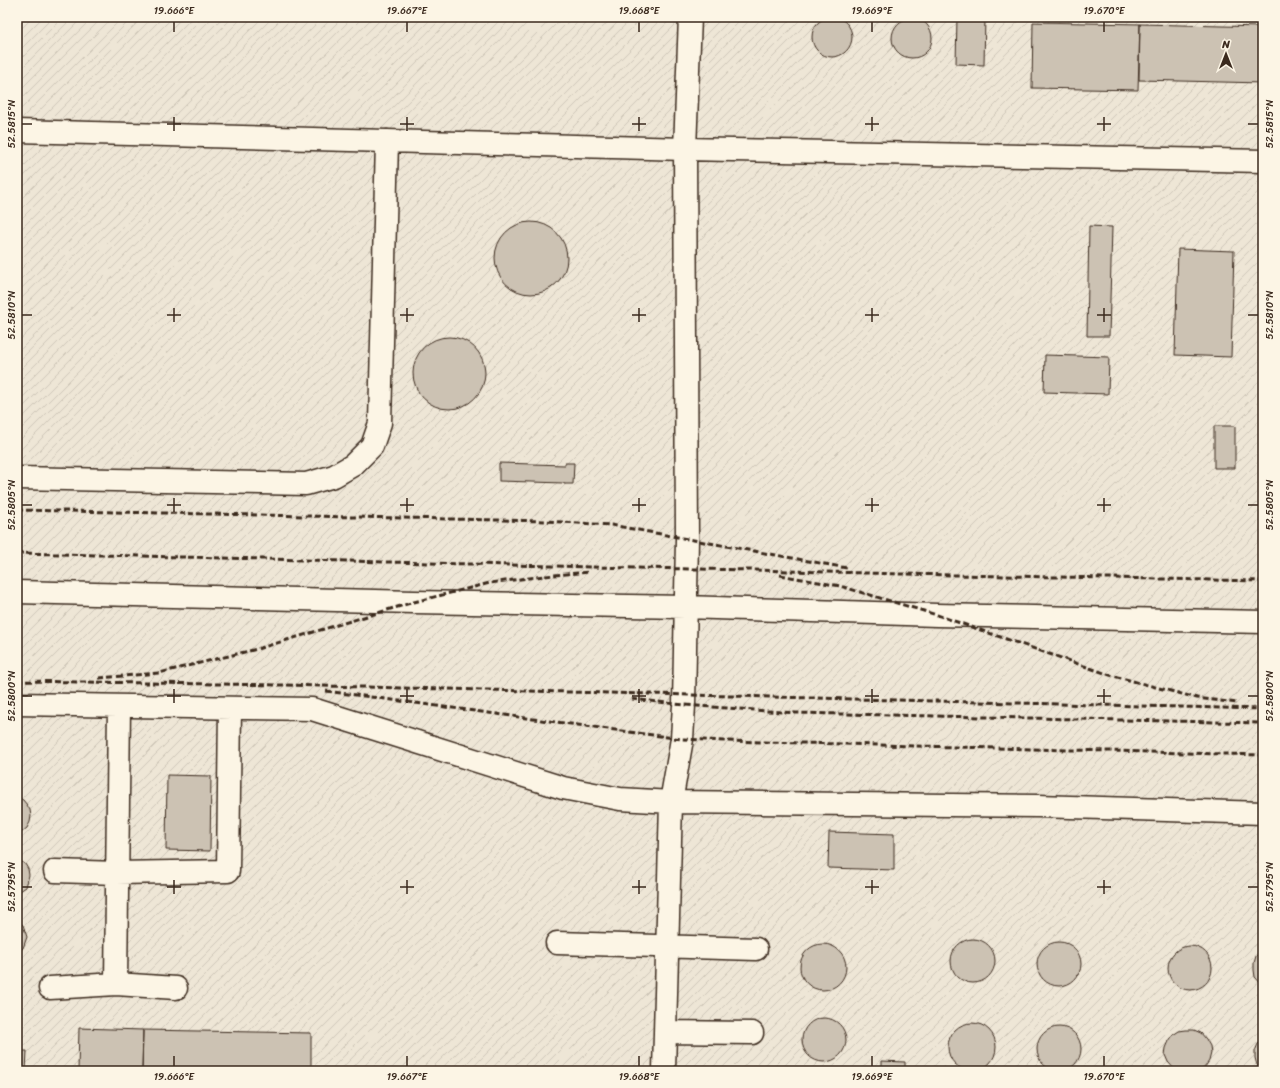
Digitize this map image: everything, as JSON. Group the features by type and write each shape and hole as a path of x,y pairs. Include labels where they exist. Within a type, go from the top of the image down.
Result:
{"lane":[{"path":"664,1071 671,802 682,739 684,705 687,539 685,150 690,17"},
{"path":"17,131 685,150 1263,161"},
{"path":"17,478 306,484 334,476 353,465 372,446 380,423 387,141"},
{"path":"17,592 414,602 685,606 929,614 1263,622"},
{"path":"17,704 312,709 563,788 620,799 671,802 1038,806 1263,812"},
{"path":"116,984 119,706"},
{"path":"55,871 117,873 228,871 230,708"},
{"path":"557,943 756,950"},
{"path":"50,988 116,984 176,988"},
{"path":"665,1032 752,1033"}],"shaded area":[{"path":"17,17 1263,17 1263,1071 17,1071"}],"building":[{"path":"836,17 843,20 849,26 852,37 851,45 843,54 836,57 828,57 821,54 813,45 812,33 815,26 824,18"},
{"path":"957,17 985,17 984,65 956,64"},
{"path":"916,18 923,21 929,27 932,38 931,46 923,55 916,58 908,58 901,55 893,46 892,34 895,27 904,19"},
{"path":"1033,22 1140,24 1138,90 1032,88"},
{"path":"1140,24 1263,27 1263,83 1139,80"},
{"path":"531,222 551,228 561,238 567,258 561,278 551,288 531,294 511,288 501,278 495,258 501,238 511,228"},
{"path":"1089,226 1112,227 1109,336 1087,336"},
{"path":"1178,249 1234,251 1231,357 1175,355"},
{"path":"449,337 469,343 479,353 485,373 479,393 469,403 449,409 429,403 419,393 413,373 419,353 429,343"},
{"path":"1045,355 1109,357 1108,394 1044,392"},
{"path":"1214,426 1235,426 1235,468 1214,468"},
{"path":"499,463 565,465 565,463 574,463 573,484 499,481"},
{"path":"167,775 211,776 210,851 166,850"},
{"path":"17,797 23,800 27,805 31,816 27,828 17,835"},
{"path":"829,832 894,834 894,870 828,868"},
{"path":"17,859 25,864 29,875 26,887 17,893"},
{"path":"17,921 23,925 27,937 23,948 17,953"},
{"path":"969,939 977,939 982,940 989,945 994,952 994,970 989,977 982,982 969,983 961,980 954,973 951,965 951,957 954,949 961,942"},
{"path":"1055,942 1063,942 1068,943 1075,948 1080,955 1080,973 1075,980 1068,985 1055,986 1047,983 1040,976 1037,968 1037,960 1040,952 1047,945"},
{"path":"828,944 840,950 845,958 845,976 840,984 832,989 818,990 806,984 801,976 800,962 806,950 814,945"},
{"path":"1186,946 1194,946 1199,947 1206,952 1211,959 1211,977 1206,984 1199,989 1186,990 1178,987 1171,980 1168,972 1168,964 1171,956 1178,949"},
{"path":"1263,949 1263,986 1255,977 1254,963 1256,956"},
{"path":"820,1018 828,1018 840,1024 846,1036 846,1044 840,1056 828,1062 820,1062 808,1056 802,1044 802,1036 808,1024"},
{"path":"972,1023 981,1025 989,1030 994,1038 996,1047 994,1056 989,1064 981,1069 972,1071 963,1069 955,1064 950,1056 948,1047 950,1038 955,1030 963,1025"},
{"path":"1055,1027 1063,1027 1075,1033 1081,1045 1081,1053 1075,1065 1063,1071 1055,1071 1043,1065 1037,1053 1037,1045 1043,1033"},
{"path":"79,1028 143,1030 142,1071 78,1071"},
{"path":"143,1030 311,1033 311,1071 142,1071"},
{"path":"1194,1030 1201,1033 1210,1046 1211,1053 1209,1061 1200,1071 1176,1071 1168,1062 1165,1055 1166,1048 1173,1035 1179,1031"},
{"path":"1263,1038 1263,1071 1261,1071 1257,1065 1255,1051"},
{"path":"17,1051 27,1051 26,1071 17,1071"},
{"path":"882,1061 905,1062 905,1071 882,1071"}],"railway":[{"path":"17,510 545,521 611,525 847,568"},
{"path":"17,553 1263,581"},
{"path":"99,678 159,673 257,649 414,602 490,583 590,572"},
{"path":"780,575 840,586 937,615 1110,675 1197,698 1237,703"},
{"path":"17,681 282,685 1263,709"},
{"path":"326,691 682,739 1263,755"},
{"path":"632,699 684,705 796,713 1263,723"}]}
